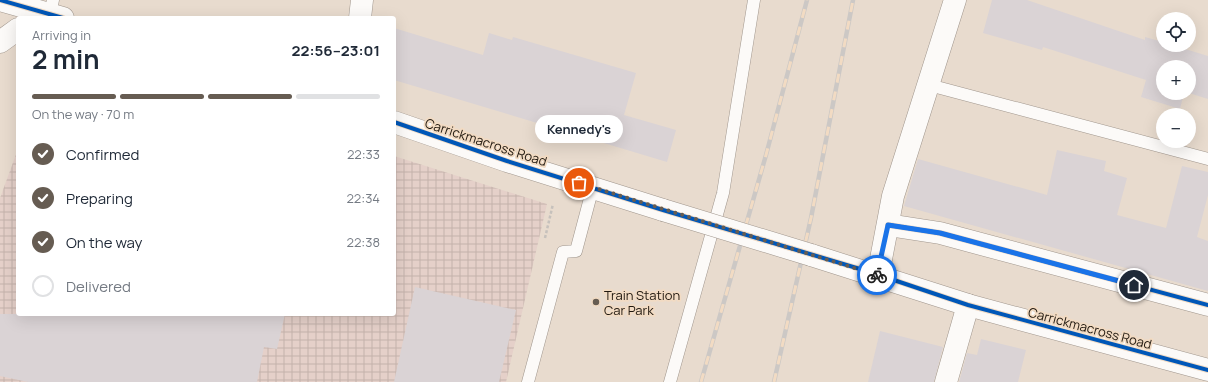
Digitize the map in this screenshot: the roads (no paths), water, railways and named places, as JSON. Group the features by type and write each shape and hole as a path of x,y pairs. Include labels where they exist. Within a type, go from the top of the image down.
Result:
{"main road":[{"path":"0,0 52,12"},
{"path":"360,16 362,0"},
{"path":"874,274 888,225 893,196 955,0"},
{"path":"0,42 16,31"},
{"name":"Carrickmacross Road","path":"396,123 507,161 874,274 968,305 1208,370"},
{"path":"888,225 940,233 1208,305"},
{"path":"946,382 968,305"}],"lane":[{"path":"670,382 723,192 754,0"},
{"path":"929,85 1208,159"},
{"path":"528,382 563,252 576,251 593,187"}],"railway":[{"path":"701,382 766,155 807,0"},
{"path":"774,382 811,218 853,0"}],"place":[{"name":"Kennedy's","path":"579,183"},
{"name":"Train Station Car Park","path":"596,302"}]}
